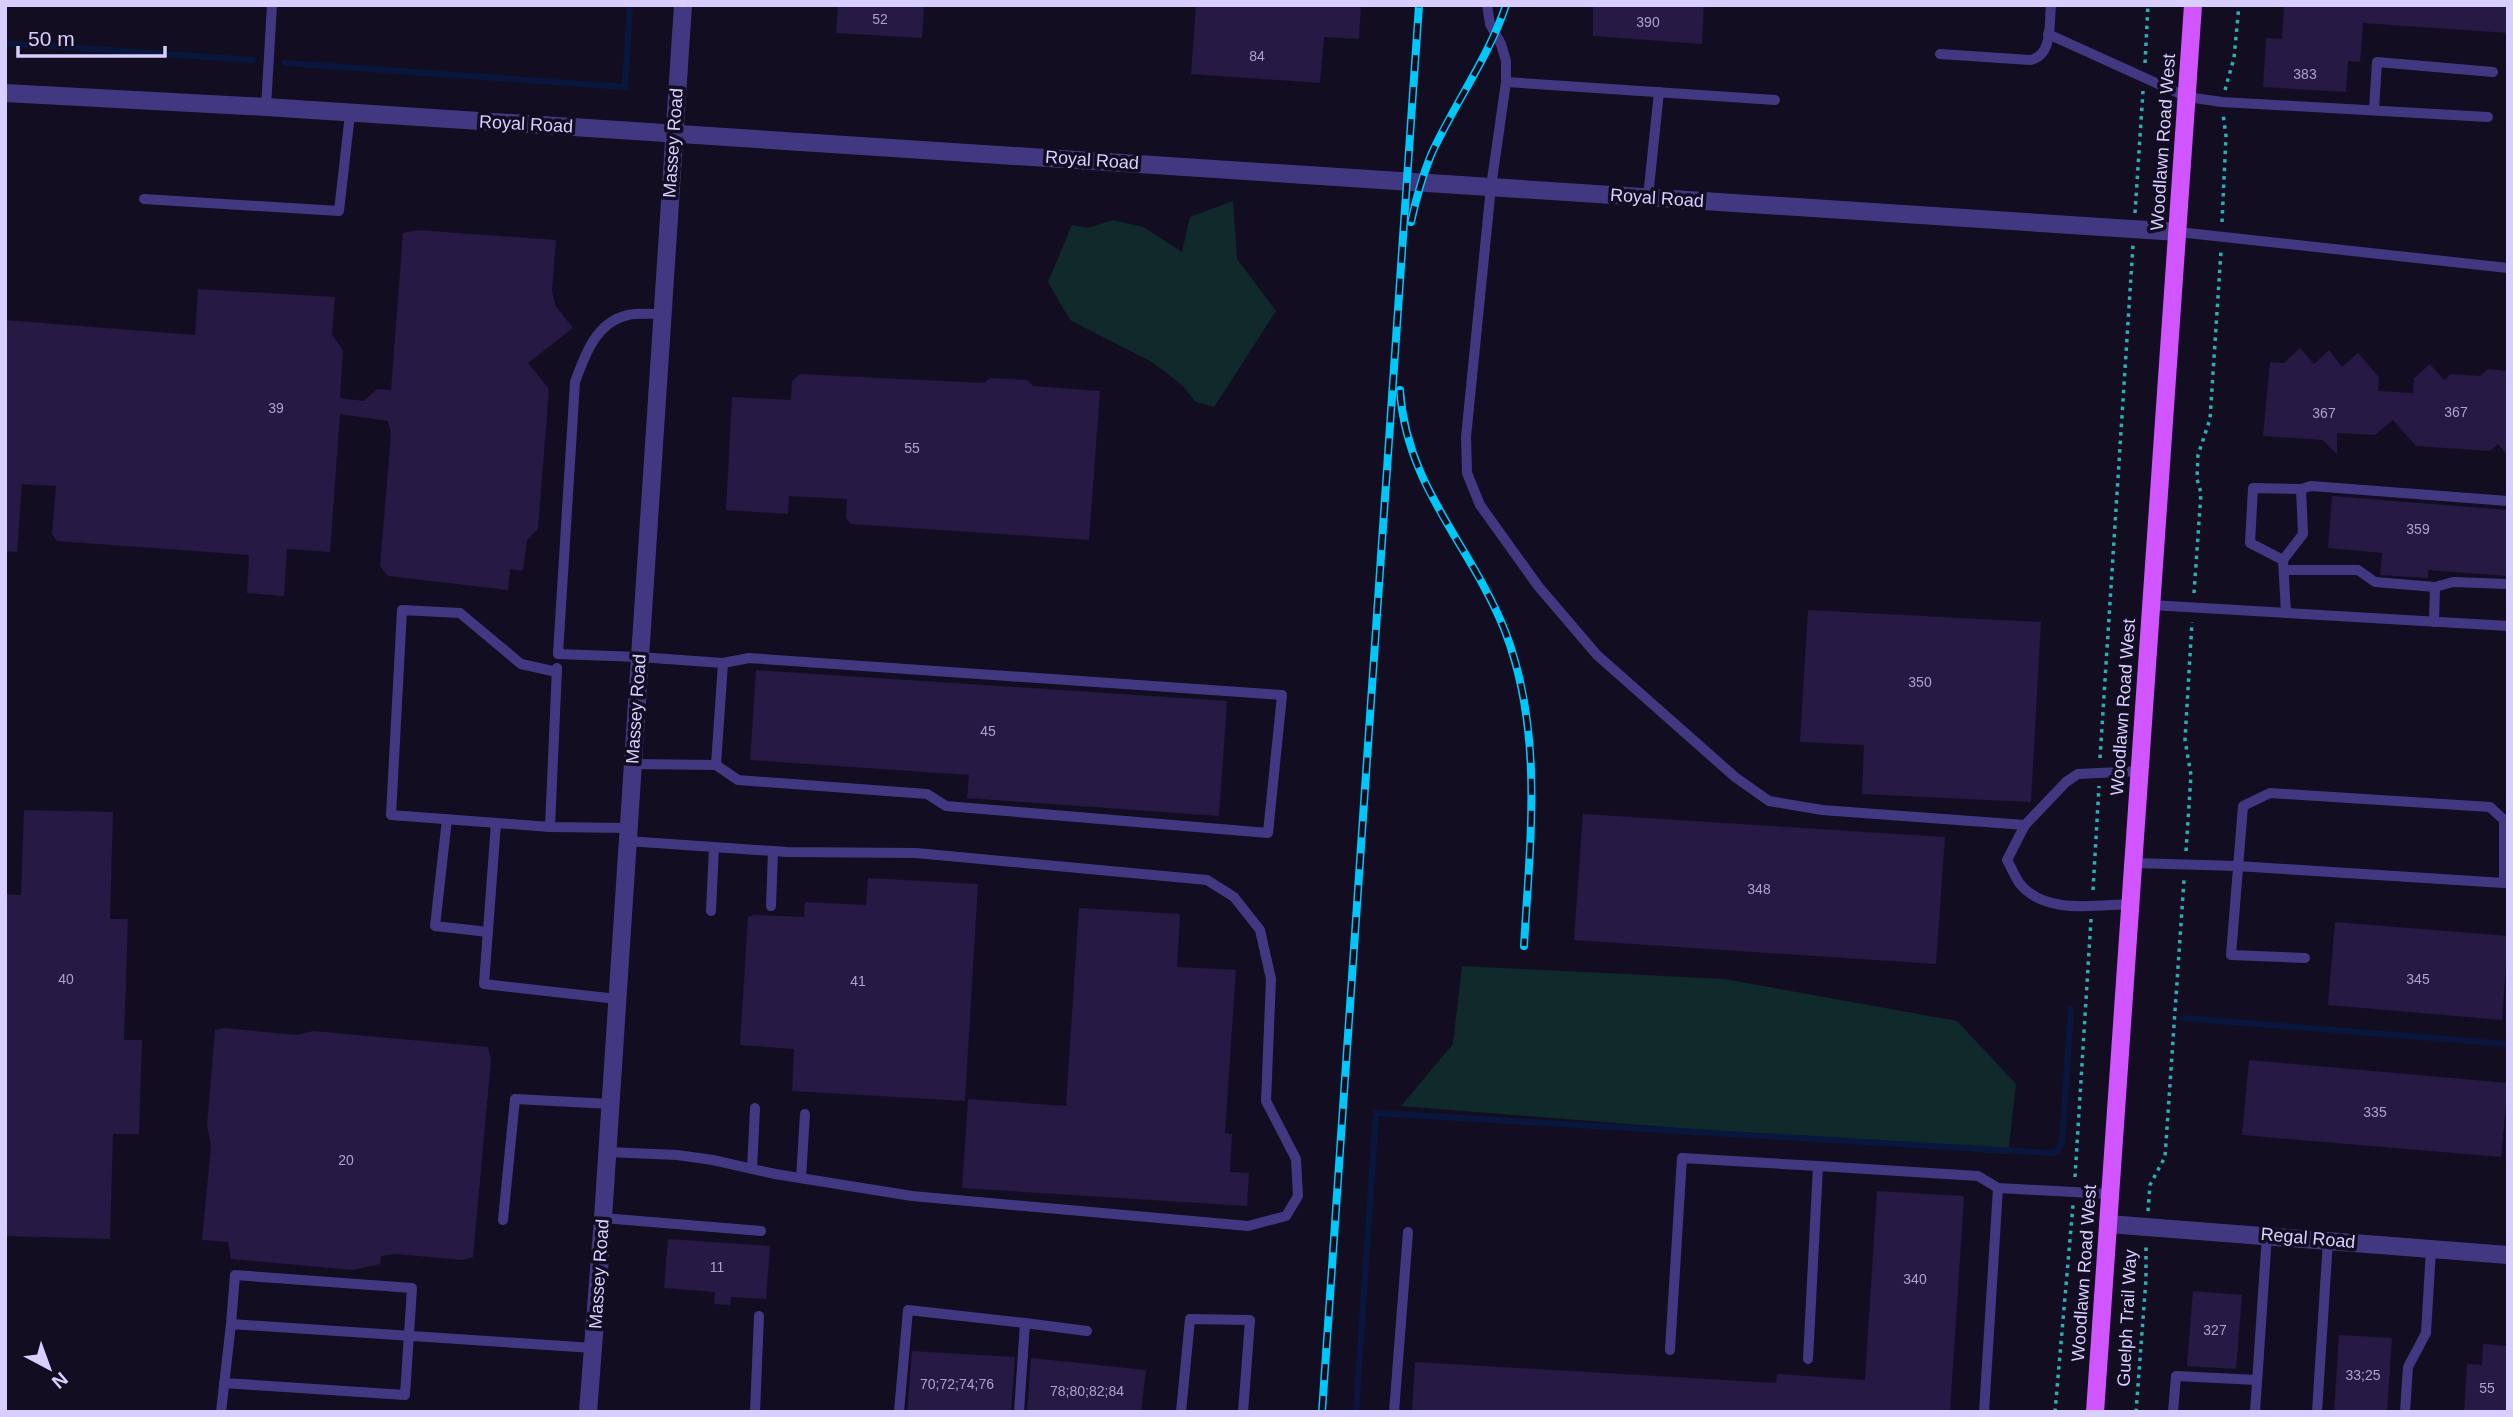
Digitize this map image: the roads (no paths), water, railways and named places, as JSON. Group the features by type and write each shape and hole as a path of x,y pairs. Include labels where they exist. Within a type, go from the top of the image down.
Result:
{"main road":[{"name":"Woodlawn Road West","path":"2095,1412 2193,5"}],"street":[{"name":"Massey Road","path":"588,1412 611,1104 683,5"},
{"name":"Royal Road","path":"5,93 673,133 2178,232"},
{"name":"Regal Road","path":"2108,1224 2508,1255"}],"lane":[{"path":"266,107 272,5"},
{"path":"1487,5 1490,24 1501,44 1506,61 1506,82 1491,187 1466,437 1467,473 1480,505 1538,586 1597,655 1735,777 1769,801 1822,810 2025,825"},
{"path":"1940,54 2039,59 2047,49 2051,5"},
{"path":"2048,34 2187,97 2222,102 2488,117"},
{"path":"2374,110 2377,62 2493,72"},
{"path":"1506,82 1775,100"},
{"path":"1648,197 1659,92"},
{"path":"144,199 339,212 350,114"},
{"path":"2178,232 2508,268"},
{"path":"550,827 575,382 588,347 605,325 626,315 661,314"},
{"path":"2508,501 2311,486 2301,489 2253,488 2250,543 2283,565 2358,570 2375,582 2435,587 2453,582 2508,584"},
{"path":"2286,613 2283,565 2303,534 2301,489"},
{"path":"2434,622 2435,587"},
{"path":"2151,605 2508,626"},
{"path":"557,672 521,664 460,613 402,610 391,815 550,827 714,847 773,851 916,853 1207,880 1234,897 1260,930 1271,979 1266,1101 1296,1159 1298,1196 1286,1216 1248,1226 912,1196 713,1160 677,1155 607,1152"},
{"path":"558,654 723,663 749,658 1282,695 1268,833 946,806 927,794 738,780 716,765 632,764"},
{"path":"716,765 723,663"},
{"path":"2130,904 2045,903 2021,885 2007,860 2025,825 2077,774 2140,771"},
{"path":"2133,863 2236,866 2504,883 2504,820 2490,807 2270,793 2243,806 2236,866 2231,955 2305,958"},
{"path":"447,819 435,926 488,932"},
{"path":"496,823 484,984 617,999"},
{"path":"711,911 714,847"},
{"path":"771,906 773,851"},
{"path":"503,1220 515,1099 611,1104"},
{"path":"752,1169 755,1108"},
{"path":"801,1178 805,1114"},
{"path":"1670,1350 1682,1158 1978,1176 1998,1188 2110,1194"},
{"path":"1808,1360 1818,1166"},
{"path":"1984,1412 1998,1188"},
{"path":"603,1218 761,1231"},
{"path":"1394,1412 1408,1232"},
{"path":"2255,1412 2267,1235"},
{"path":"2317,1412 2328,1240"},
{"path":"2405,1412 2407,1367 2426,1333 2431,1249"},
{"path":"220,1412 235,1275 412,1289 405,1395 224,1383"},
{"path":"899,1412 908,1310 1087,1331"},
{"path":"755,1412 760,1316"},
{"path":"1181,1412 1190,1319 1250,1320 1243,1412"},
{"path":"1018,1412 1025,1323"},
{"path":"231,1324 593,1348"},
{"path":"2174,1412 2176,1376 2257,1380"}],"waterway":[{"path":"285,63 625,87 630,5"},
{"path":"5,43 253,60"},
{"path":"1356,1412 1376,1113 2052,1153 2058,1150 2062,1143 2071,1009"},
{"path":"2183,1018 2508,1044"}],"railway":[{"path":"1322,1412 1419,5"},
{"path":"1411,222 1431,155 1490,44 1506,5"},
{"path":"1400,390 1405,425 1414,456 1442,515 1491,600 1505,631 1517,669 1530,748 1531,787 1524,946"}]}
